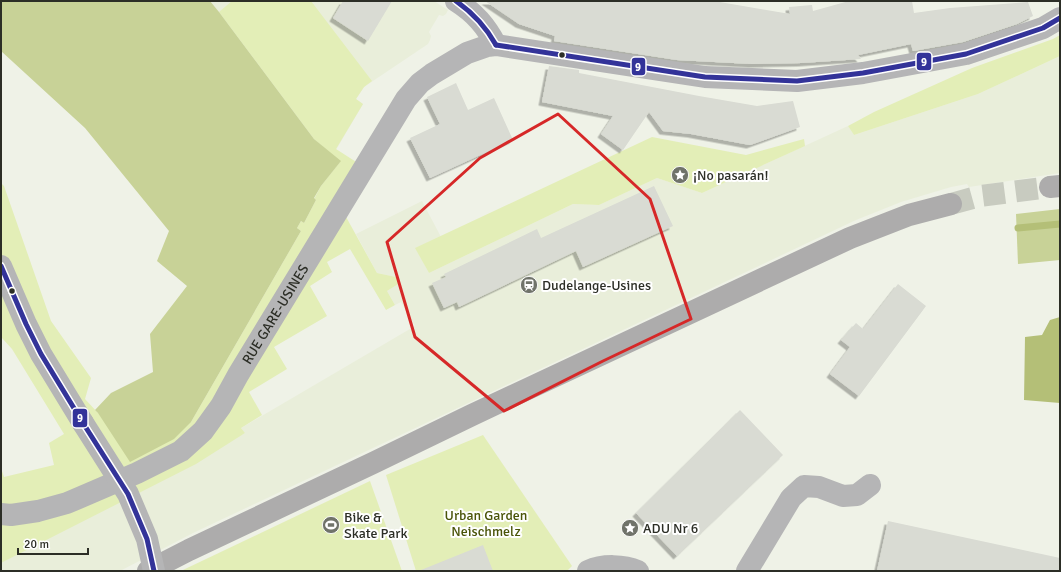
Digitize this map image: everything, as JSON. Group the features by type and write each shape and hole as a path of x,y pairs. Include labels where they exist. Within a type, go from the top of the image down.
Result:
{"main road":[{"path":"148,571 479,411 850,238 909,215 951,204"}],"street":[{"path":"456,1 472,12 490,33 496,45"},
{"name":"RUE GARE-USINES","path":"1,514 11,515 38,512 67,503 137,473 181,451 203,431 220,406 406,99 420,83 467,53 487,46 496,45 705,77 798,81 863,73 966,54 1042,28 1060,18"},
{"path":"1,266 26,324 41,354 128,494 147,539 154,571"},
{"path":"747,571 791,498 804,486 819,488 843,496 857,495 870,485"},
{"path":"588,571 614,566 638,571"}],"highlighted area":[{"path":"558,114 650,199 691,319 504,411 415,337 387,242 480,158"}],"shaded area":[{"path":"1,1 210,1 314,139 341,161 321,186 314,198 316,200 304,223 301,221 297,228 301,231 191,422 174,439 130,462 95,410 111,393 153,372 150,334 187,286 157,261 169,231 85,128 1,51"},
{"path":"210,1 434,1 448,10 443,16 439,15 429,32 431,36 428,44 364,87 356,99 363,104 333,155"},
{"path":"1060,56 1060,173 969,187 967,184 951,187 901,202 856,220 193,533 120,571 1,571 1,563 245,433 241,428 415,326 401,302 395,305 387,291 400,283 396,277 377,273 356,234 422,201 441,237 416,248 429,273 573,204 599,205 657,178 702,193 848,126 854,135 978,94"},
{"path":"1060,209 1060,260 1018,264 1016,214"},
{"path":"1060,317 1060,403 1024,400 1025,337 1042,335 1050,320"}],"green space":[{"path":"232,1 311,1 372,81 364,87 356,99 363,104 336,149 364,167 340,206 377,273 396,277 400,283 387,291 395,305 386,310 350,249 327,262 332,272 310,286 327,316 274,347 287,369 249,392 262,415 241,428 245,433 196,464 1,563 1,468 4,477 54,465 49,443 64,434 12,349 1,337 1,183 4,186 51,321 91,378 85,399 98,413 191,422 301,231 297,228 301,221 304,223 316,200 314,199 321,186 340,162 314,139 219,12"},
{"path":"1060,35 1060,56 978,94 854,135 848,126 874,112 972,68 1053,39"},
{"path":"652,137 746,155 804,139 805,146 702,193 657,178 599,205 573,204 429,273 415,248"},
{"name":"Urban Garden Neischmelz","path":"483,435 572,566 567,571 416,571 386,475"},
{"name":"Bike & Skate Park","path":"370,481 402,571 181,571 185,569"}],"building":[{"path":"343,1 392,1 368,41 333,18"},
{"path":"485,1 714,1 790,14 789,7 812,5 813,11 849,1 912,1 914,13 950,8 1028,2 1033,16 1017,24 963,42 913,51 911,44 858,55 861,59 801,63 752,64 677,60 554,41 555,36 519,24"},
{"path":"549,66 579,70 579,73 757,106 793,101 800,127 750,145 691,134 663,131 649,112 623,150 601,134 613,116 542,102"},
{"path":"456,83 468,110 494,98 513,140 430,178 410,138 440,124 427,97"},
{"path":"654,186 673,226 583,267 576,251 459,307 457,302 444,308 432,283 446,277 444,274 537,229 541,238"},
{"path":"898,284 926,306 859,396 830,374 850,347 841,340 856,323 863,329"},
{"path":"740,410 783,455 677,556 636,513"},
{"path":"888,521 1060,558 1060,571 877,571"},
{"path":"483,545 493,571 421,571 421,570"}],"waterway":[{"path":"1018,228 1060,224"}],"tunnel":[{"path":"951,204 980,196 1050,187"}],"transit line":[{"name":"9","path":"456,1 479,21 496,45"},
{"name":"9","path":"496,45 705,77 797,81 863,73 966,54 1043,28 1060,18"},
{"name":"9","path":"1,266 26,324 41,354 128,494 147,539 154,571"}],"place":[{"name":"¡No pasarán!","path":"680,175"},
{"name":"Dudelange-Usines","path":"529,285"},
{"name":"Bike & Skate Park","path":"331,525"},
{"name":"ADU Nr 6","path":"630,528"}]}
